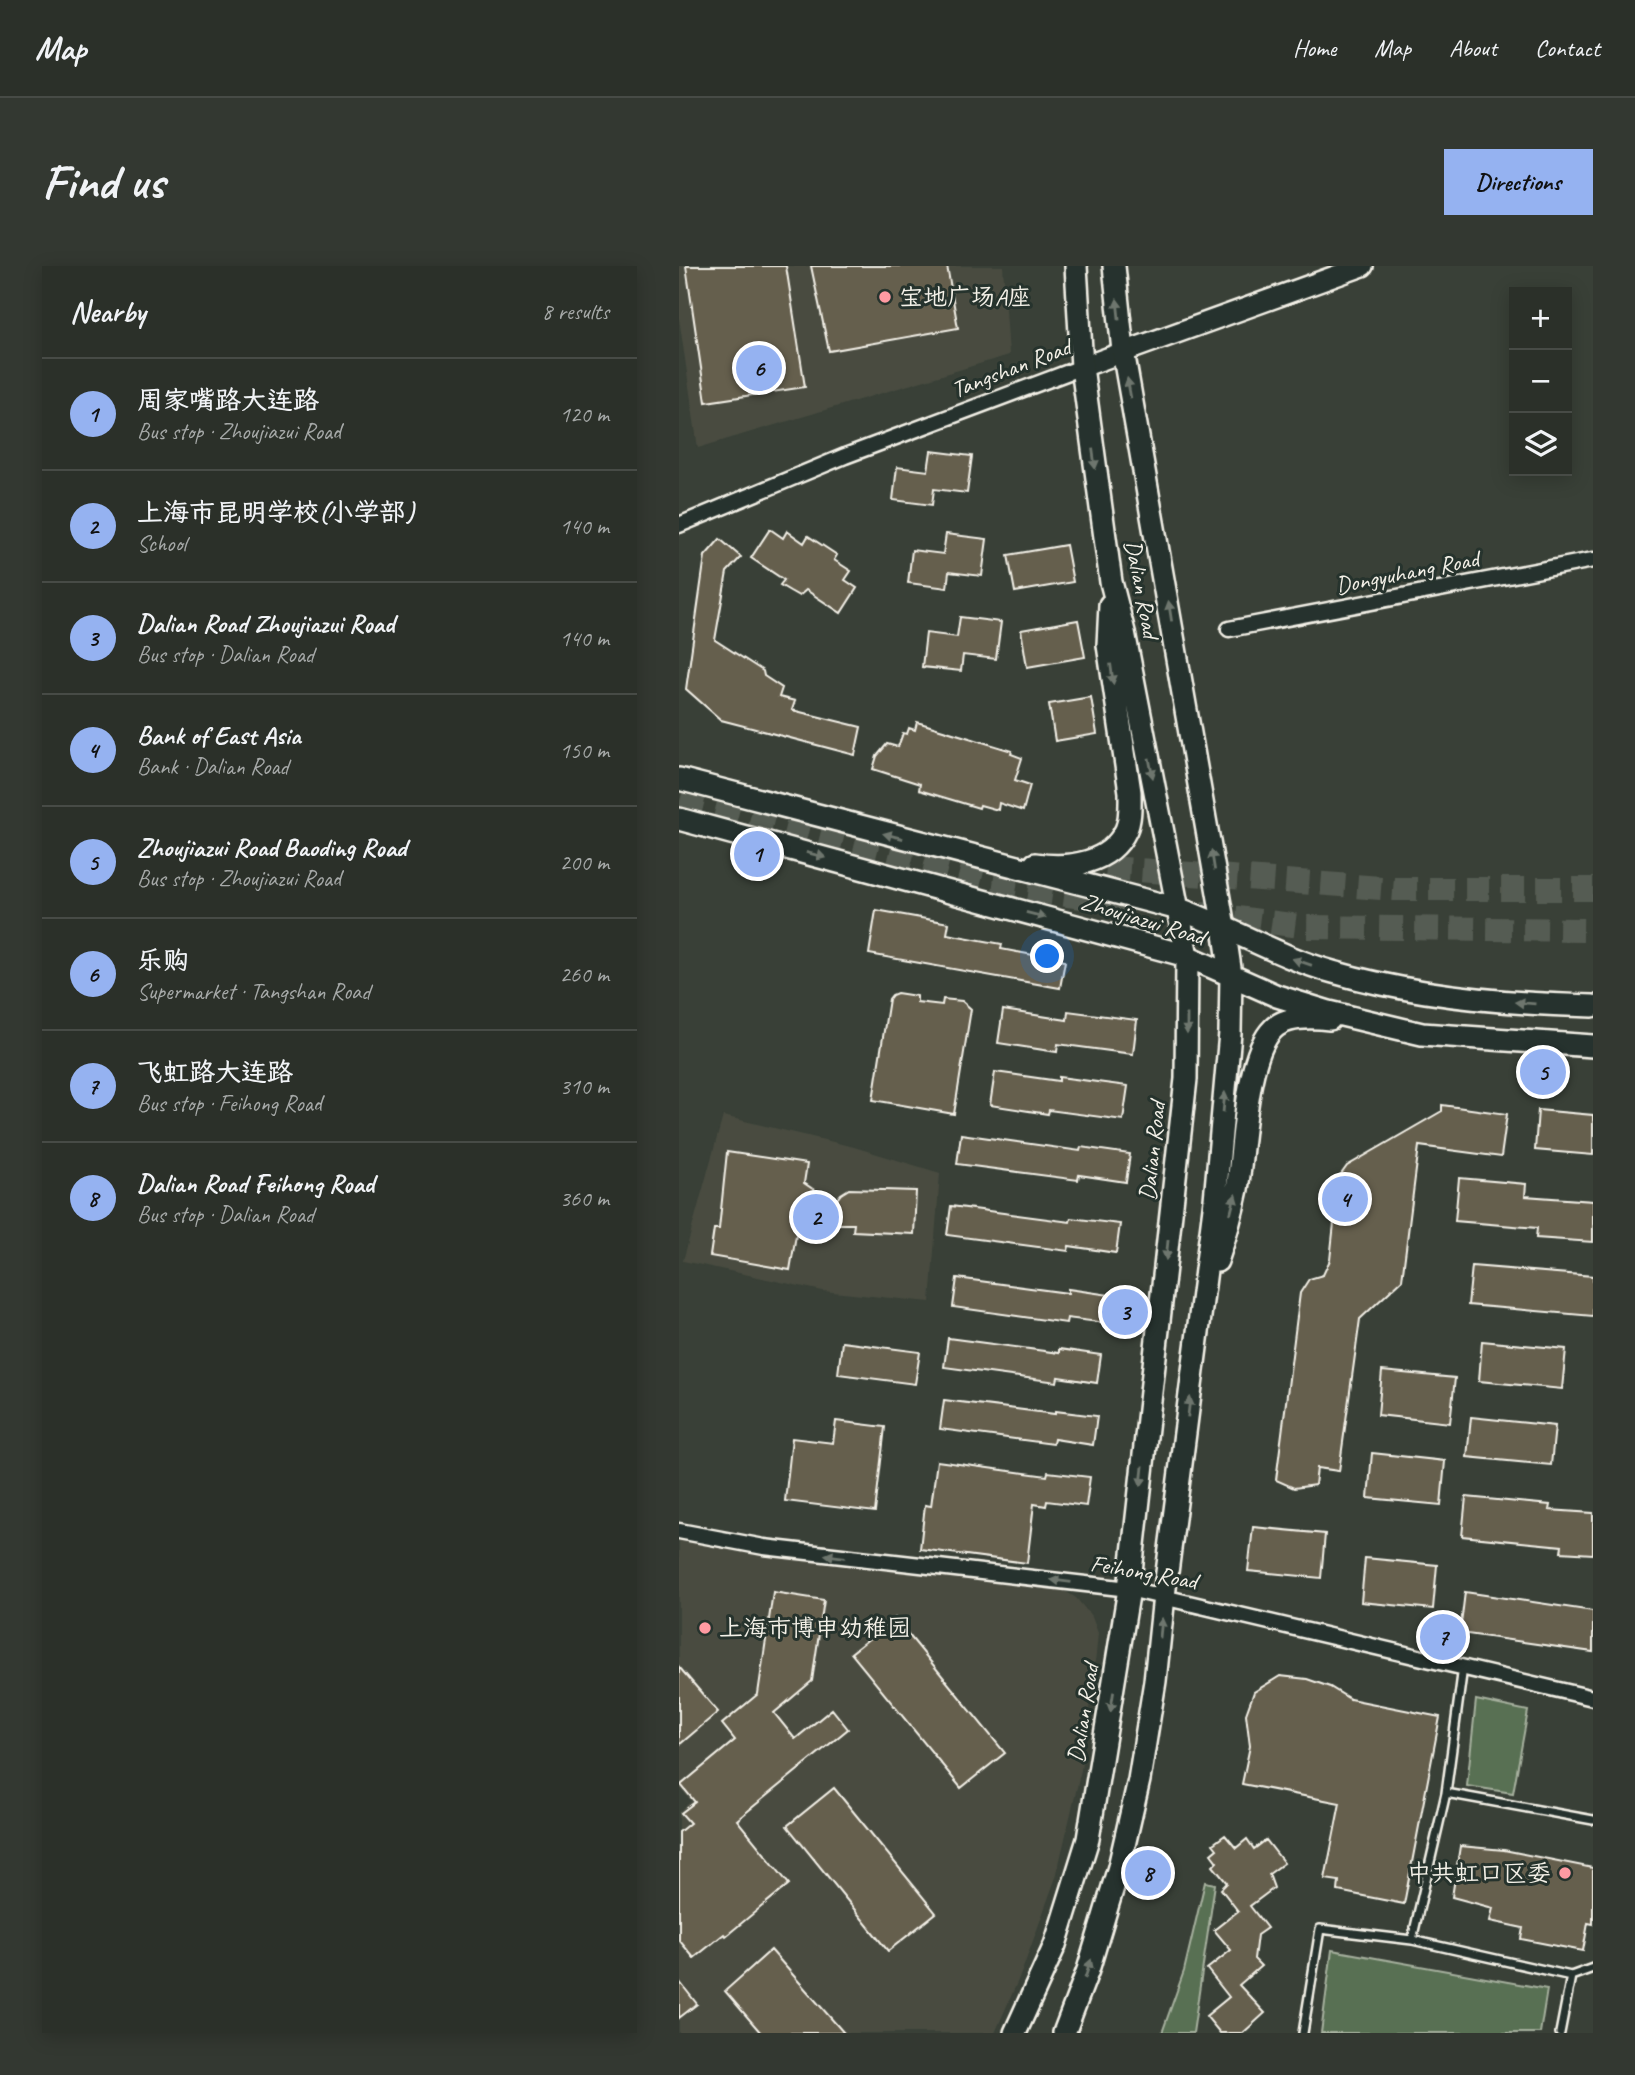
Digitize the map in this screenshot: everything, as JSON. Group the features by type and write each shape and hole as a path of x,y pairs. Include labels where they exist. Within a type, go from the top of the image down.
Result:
{"main road":[{"name":"Dalian Road","path":"1015,2033 1055,1945 1088,1839 1129,1589 1186,1079 1187,956 1124,632 1111,582 1082,367 1076,266"},
{"name":"Dalian Road","path":"1064,2033 1088,1970 1110,1898 1139,1780 1155,1681 1215,1200 1230,1033 1231,975 1224,927 1123,351 1114,266"},
{"path":"959,853 1041,865 1082,864 1103,856 1113,848 1127,829 1130,792 1108,645 1111,582"},
{"name":"Zhoujiazui Road","path":"679,779 1179,909 1280,954 1333,973 1409,989 1482,999 1593,1006"},
{"name":"Zhoujiazui Road","path":"679,819 1187,956 1290,1000 1387,1026 1436,1035 1593,1046"},
{"path":"1203,1292 1223,1243 1234,1201 1253,1075 1265,1038 1285,1021 1299,1019 1318,1018 1387,1026"}],"street":[{"name":"Tangshan Road","path":"679,525 845,456 1123,351 1363,266"},
{"name":"Dongyuhang Road","path":"1229,629 1593,560"},
{"name":"Feihong Road","path":"679,1531 764,1547 1129,1589 1593,1698"}],"lane":[{"path":"1412,1940 1446,1793 1463,1667"},
{"path":"1446,1793 1593,1820"},
{"path":"1303,2033 1320,1929 1412,1940 1571,1976 1593,1968"},
{"path":"1560,2033 1571,1976"}],"shaded area":[{"path":"679,266 1003,266 1009,355 698,448 679,318"},
{"path":"723,1116 854,1147 940,1173 930,1302 823,1291 683,1261"},
{"path":"679,1539 732,1550 1057,1586 1076,1598 1092,1617 1098,1633 1081,1770 1056,1877 1022,1971 995,2033 679,2033 679,1812 691,1801 679,1786"}],"green space":[{"path":"1476,1700 1528,1711 1513,1793 1467,1786"},
{"path":"1205,1882 1215,1884 1193,2033 1162,2033 1184,1971"},
{"path":"1332,1950 1547,1989 1540,2033 1321,2033"}],"building":[{"path":"686,266 786,266 805,387 706,402"},
{"name":"宝地广场A座","path":"811,266 947,266 958,328 829,351"},
{"path":"931,451 972,456 967,493 934,489 932,505 893,500 897,467 928,471"},
{"path":"770,529 783,538 787,531 804,543 808,536 837,555 834,560 851,571 845,580 857,588 841,613 806,590 799,596 780,585 784,580 751,558"},
{"path":"946,534 987,539 982,576 949,572 947,588 908,583 912,550 943,554"},
{"path":"720,539 741,557 727,572 715,640 763,671 764,676 782,688 779,697 795,701 792,710 861,727 855,755 721,720 686,689 705,556"},
{"path":"1066,545 1073,582 1015,592 1008,555"},
{"path":"960,617 1001,622 996,659 963,655 961,671 922,667 926,633 957,637"},
{"path":"1078,620 1085,657 1027,667 1021,630"},
{"path":"1091,697 1097,734 1055,741 1049,704"},
{"path":"917,722 1012,751 1011,754 1022,758 1015,780 1030,785 1023,811 999,803 998,810 980,805 979,808 919,790 920,784 873,769 877,756 887,744 898,747 903,733 907,734 909,728 915,730"},
{"path":"876,910 949,923 947,934 1002,944 1001,949 1065,961 1060,988 869,954"},
{"path":"897,993 917,996 917,1002 942,1005 943,999 962,1001 971,1009 954,1114 873,1100 889,999"},
{"path":"1003,1010 1067,1020 1068,1011 1137,1020 1133,1054 1058,1044 1057,1052 998,1043"},
{"path":"995,1072 1059,1081 1059,1077 1128,1086 1123,1120 1049,1110 1048,1114 990,1105"},
{"path":"1442,1105 1507,1114 1501,1157 1419,1146 1402,1280 1360,1319 1339,1471 1317,1468 1315,1485 1294,1488 1276,1480 1300,1293 1309,1279 1323,1275 1330,1260 1339,1177 1347,1166 1442,1111"},
{"path":"1538,1110 1593,1115 1593,1155 1535,1150"},
{"path":"961,1134 1080,1151 1081,1147 1130,1154 1126,1182 1079,1175 1078,1180 957,1164"},
{"path":"727,1152 807,1164 804,1183 820,1194 826,1213 841,1194 849,1189 916,1191 914,1234 853,1231 854,1224 806,1224 803,1237 796,1235 790,1270 710,1256 714,1229 719,1229"},
{"path":"1459,1178 1526,1184 1525,1196 1593,1201 1593,1242 1536,1238 1537,1228 1455,1221"},
{"path":"951,1206 1070,1222 1071,1218 1120,1224 1116,1253 1069,1246 1068,1251 947,1235"},
{"path":"1472,1266 1593,1276 1593,1316 1468,1305"},
{"path":"957,1278 1068,1293 1068,1289 1110,1295 1106,1323 1067,1318 1066,1323 953,1307"},
{"path":"948,1338 1059,1353 1059,1349 1101,1355 1097,1383 1058,1377 1057,1382 944,1367"},
{"path":"1482,1341 1566,1349 1562,1389 1479,1381"},
{"path":"842,1342 920,1352 915,1384 838,1374"},
{"path":"1382,1371 1455,1378 1450,1423 1378,1415"},
{"path":"944,1400 1055,1414 1055,1411 1097,1416 1093,1445 1054,1439 1053,1444 940,1429"},
{"path":"1471,1417 1555,1426 1551,1465 1467,1457"},
{"path":"836,1421 885,1427 875,1512 785,1501 792,1438 833,1443"},
{"path":"1372,1453 1445,1461 1441,1505 1368,1498"},
{"path":"937,1461 1047,1476 1048,1472 1090,1477 1086,1506 1047,1501 1046,1506 1034,1504 1027,1563 920,1549 925,1505 931,1506"},
{"path":"1466,1497 1550,1505 1549,1510 1593,1513 1593,1554 1561,1552 1562,1546 1462,1536"},
{"path":"1253,1527 1325,1534 1321,1578 1248,1571"},
{"path":"1365,1558 1437,1565 1433,1609 1361,1602"},
{"path":"773,1592 824,1600 812,1681 774,1713 795,1739 832,1709 848,1729 737,1820 789,1884 726,1936 724,1934 694,1958 679,1940 679,1832 690,1823 681,1813 695,1802 681,1785 735,1740 722,1724 758,1694"},
{"path":"1465,1592 1593,1611 1593,1652 1460,1633"},
{"path":"895,1618 1005,1753 961,1788 851,1653"},
{"path":"679,1667 718,1712 679,1745"},
{"path":"1280,1676 1307,1679 1330,1687 1350,1699 1440,1717 1404,1904 1338,1891 1339,1881 1325,1879 1340,1803 1242,1784 1250,1746 1246,1714 1254,1692"},
{"path":"834,1788 936,1913 888,1951 787,1826"},
{"path":"1225,1835 1236,1848 1247,1839 1254,1849 1266,1840 1284,1863 1269,1874 1274,1888 1250,1906 1267,1928 1257,1935 1254,1959 1261,1966 1239,1985 1265,2013 1243,2033 1220,2033 1206,2016 1229,1997 1207,1969 1231,1950 1214,1930 1238,1911 1221,1889 1227,1883 1213,1866 1217,1862 1211,1854 1217,1849 1213,1844"},
{"path":"1460,1846 1504,1850 1593,1868 1593,1924 1588,1923 1583,1951 1521,1939 1523,1928 1490,1921 1493,1908 1452,1897"},
{"path":"771,1950 844,2033 761,2033 725,1991"},
{"path":"679,1981 697,2004 679,2018"}],"tunnel":[{"path":"679,805 987,884 1133,904"},
{"path":"1070,865 1394,889 1593,889"},
{"path":"1200,913 1307,927 1593,930"}],"place":[{"name":"宝地广场A座","path":"885,297"},
{"name":"乐购","path":"759,368"},
{"name":"周家嘴路大连路","path":"757,854"},
{"name":"Zhoujiazui Road Baoding Road","path":"1543,1072"},
{"name":"Bank of East Asia","path":"1345,1199"},
{"name":"上海市昆明学校(小学部)","path":"816,1217"},
{"name":"Dalian Road Zhoujiazui Road","path":"1125,1312"},
{"name":"上海市博申幼稚园","path":"705,1628"},
{"name":"飞虹路大连路","path":"1443,1637"},
{"name":"Dalian Road Feihong Road","path":"1148,1873"},
{"name":"中共虹口区委","path":"1565,1873"}]}
